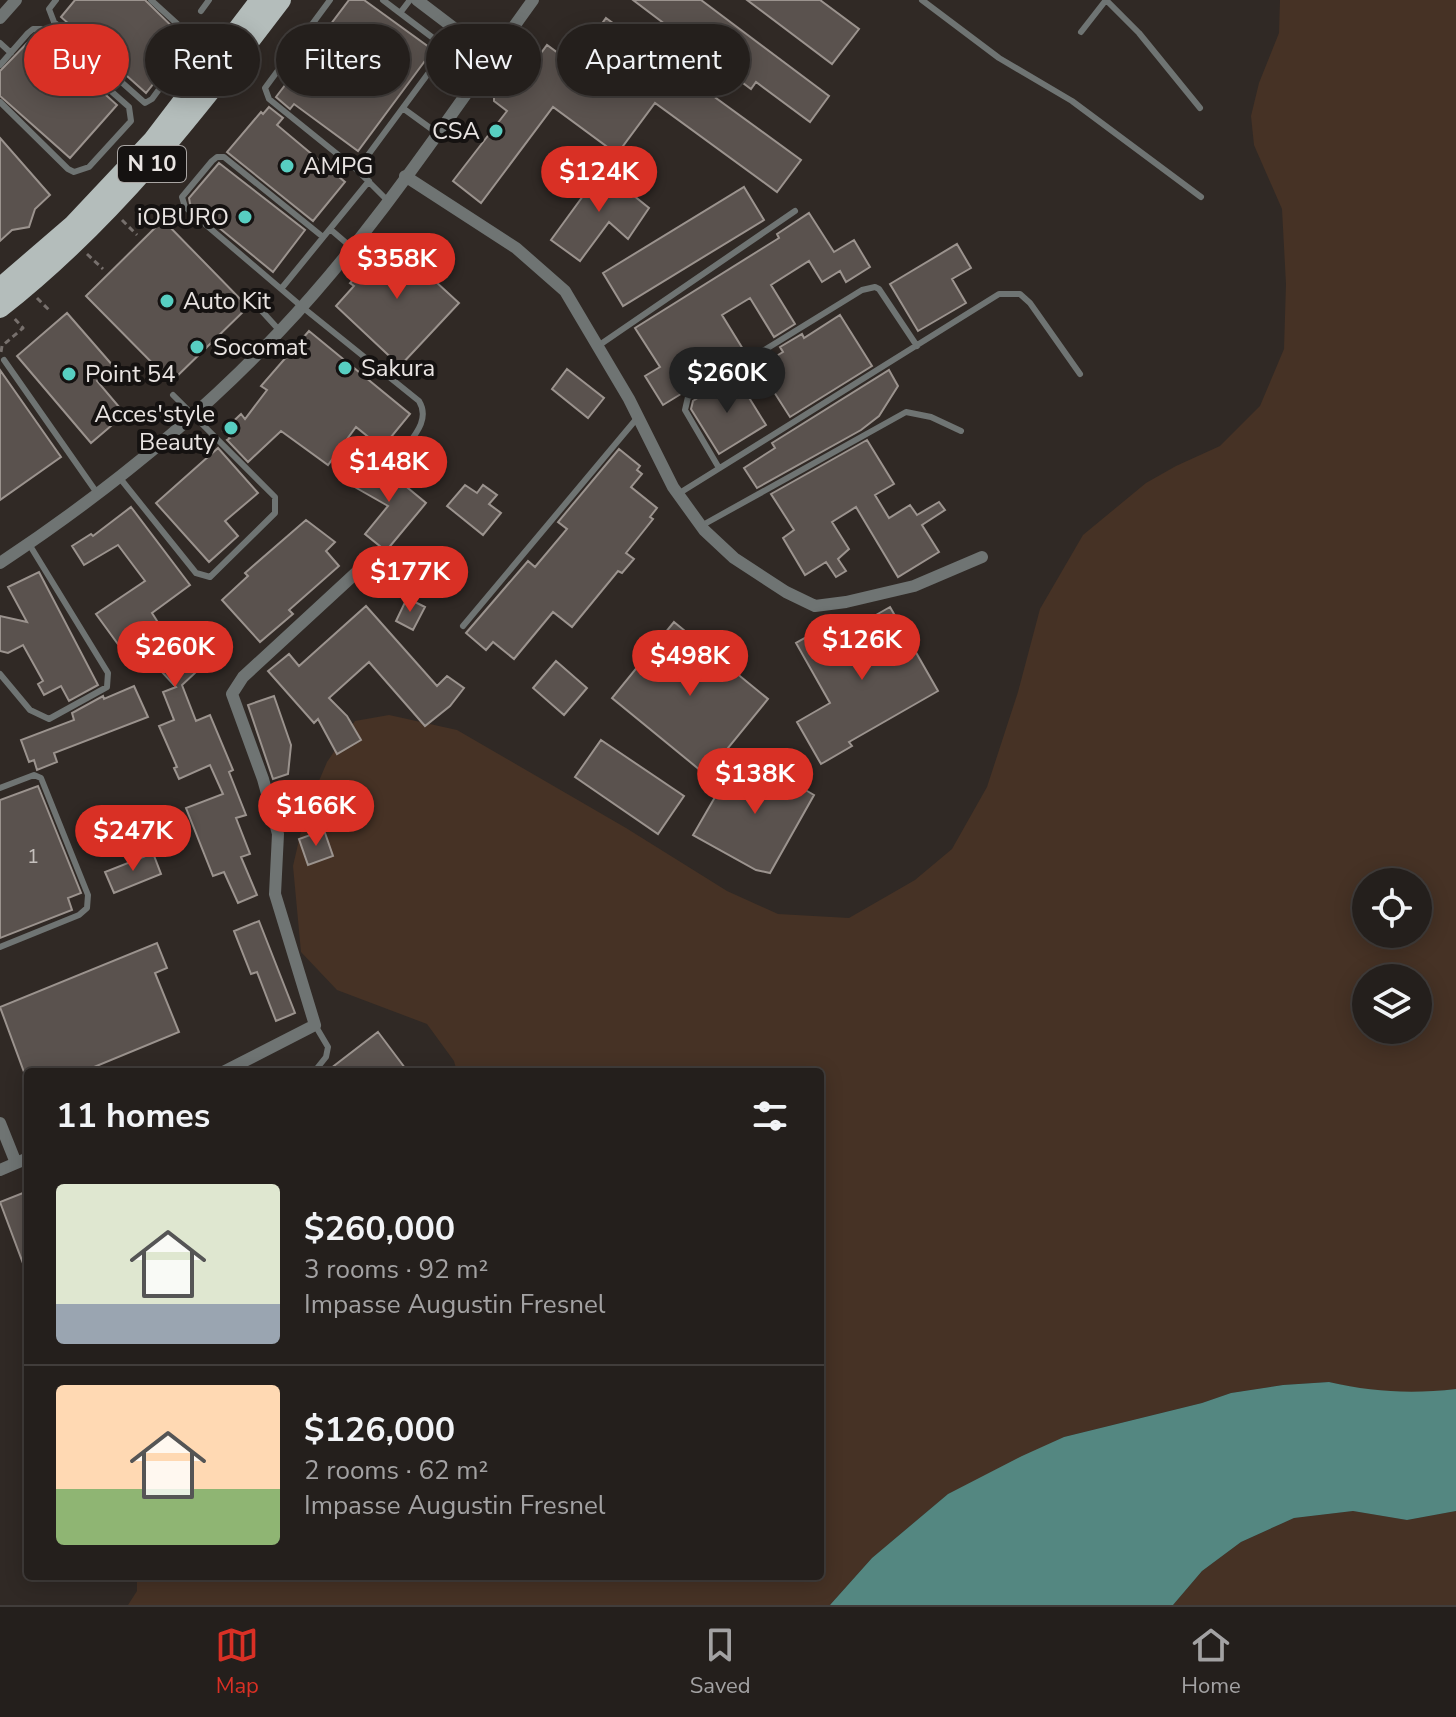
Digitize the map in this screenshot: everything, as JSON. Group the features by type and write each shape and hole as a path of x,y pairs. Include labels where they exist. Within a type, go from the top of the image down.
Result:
{"main road":[{"name":"N 10","path":"1,301 153,140 260,0"},
{"name":"N 10","path":"1,301 75,243 110,210 202,104 281,0"}],"street":[{"path":"0,18 16,0"},
{"path":"417,0 449,24"},
{"path":"516,24 533,0"},
{"path":"0,563 119,477 194,416 280,331 351,247 464,96"},
{"path":"405,176 516,248 565,291 638,417 678,494 701,526 734,558 786,592 815,606 914,586 982,557"},
{"path":"231,1068 315,1025 275,894 278,834 263,779 232,694 243,677 358,571"},
{"path":"0,1123 22,1161 0,1170"}],"lane":[{"path":"56,0 49,9 54,22 145,103 152,99 195,40 151,0"},
{"path":"201,11 209,0"},
{"path":"330,0 265,88 269,99 357,170 387,200"},
{"path":"357,170 444,52 441,44 383,0"},
{"path":"400,13 410,0"},
{"path":"922,0 999,58 1072,101 1201,197"},
{"path":"1081,32 1106,0 1139,33 1200,108"},
{"path":"0,65 28,33 41,29 129,107 131,121 89,167 74,172 0,102"},
{"path":"0,43 11,53"},
{"path":"404,109 437,133"},
{"path":"323,237 224,157 212,161 182,197 185,207 419,401 424,415 421,426 404,450"},
{"path":"281,289 369,181"},
{"path":"598,346 795,211"},
{"path":"330,229 351,247"},
{"path":"719,468 685,410 688,397 862,290 875,287 917,346"},
{"path":"678,494 999,294 1020,294 1030,303 1080,374"},
{"path":"259,308 280,331"},
{"path":"4,360 97,493"},
{"path":"119,477 196,573 210,577 275,513 275,497 173,395"},
{"path":"701,526 906,412 931,417 961,431"},
{"path":"463,626 638,417"},
{"path":"0,674 30,710 49,719 107,687 108,673 29,544"},
{"path":"0,788 34,775 41,778 88,895 87,908 79,915 0,947"},
{"path":"315,1025 328,1047 326,1057 317,1068"}],"path":[{"path":"110,210 137,235"},
{"path":"75,243 103,269"},
{"path":"1,301 23,328 2,346 4,360"}],"shaded area":[{"path":"1280,0 1456,0 1456,1389 1421,1393 1364,1390 1329,1382 1283,1385 1231,1393 1064,1437 948,1494 872,1558 830,1605 128,1605 137,1591 137,1580 824,1580 824,1068 456,1068 427,1024 337,990 301,952 293,866 305,814 327,762 355,721 389,715 457,730 727,891 778,914 849,918 915,880 952,849 987,787 1018,692 1040,609 1083,535 1146,483 1220,446 1260,406 1284,349 1286,284 1282,209 1254,145 1251,116 1259,83 1279,33"},
{"path":"1353,1511 1407,1520 1456,1511 1456,1605 1173,1605 1202,1571 1241,1542 1294,1518"}],"water":[{"path":"1329,1382 1392,1391 1456,1389 1456,1511 1407,1520 1353,1511 1294,1518 1241,1542 1202,1571 1173,1605 830,1605 872,1558 948,1494 1064,1437 1231,1393"}],"building":[{"path":"75,0 145,0 170,24 145,24 145,92 129,78 129,24 69,24 61,17"},
{"path":"349,0 364,0 397,24 331,24"},
{"path":"633,0 701,0 733,24 665,24"},
{"path":"747,0 820,0 859,29 832,64"},
{"path":"410,33 426,45 426,59 410,81"},
{"path":"750,37 829,96 810,122 756,82 751,89"},
{"path":"547,45 557,52 557,96 713,96 801,160 777,192 655,103 617,154 553,107 481,203 453,181 507,111 494,101 495,96 541,96 541,53"},
{"path":"24,46 24,96 107,96 117,105 70,158 0,96 0,71"},
{"path":"399,96 358,151 294,104 290,109 276,97"},
{"name":"AMPG","path":"269,107 283,118 277,125 345,182 313,221 227,152 261,112 263,114"},
{"path":"0,138 50,195 35,209 29,227 12,230 0,241"},
{"name":"iOBURO","path":"219,163 305,230 273,272 190,204 189,198"},
{"path":"587,170 597,177 602,170 649,208 628,239 609,222 580,261 551,240 583,196 573,189"},
{"path":"744,187 764,220 623,306 603,273"},
{"path":"809,213 834,252 854,240 870,267 846,282 840,271 822,282 809,261 771,285 795,324 774,337 750,298 722,315 746,354 663,405 645,376 660,367 635,328 779,238 777,234"},
{"name":"Auto Kit","path":"163,220 248,307 171,382 86,296"},
{"path":"395,235 428,265 423,270 459,303 400,366 336,306 354,286 350,283"},
{"path":"957,244 971,268 952,279 966,303 918,331 890,284"},
{"name":"Point 54","path":"67,313 114,367 97,381 125,414 91,443 17,356"},
{"path":"840,315 872,366 790,417 758,367 783,352 780,347 802,334 804,338"},
{"path":"309,331 410,414 382,448 356,427 328,465 281,431 248,462 227,440 230,438 223,431 241,414 245,419 267,390 261,386"},
{"path":"567,369 604,398 588,418 552,389"},
{"path":"0,370 61,457 0,500"},
{"path":"889,370 898,386 879,416 861,430 757,488 744,468 775,448 772,443"},
{"path":"735,375 766,425 719,454 691,409 693,401"},
{"path":"867,440 894,484 875,495 889,518 910,505 917,515 939,502 945,510 922,525 939,552 898,577 856,507 832,522 849,549 838,559 846,571 836,577 826,562 805,575 783,538 794,530 771,494"},
{"path":"218,448 258,493 225,521 238,536 209,562 156,503"},
{"path":"619,449 640,466 637,470 642,474 631,487 657,508 650,517 653,519 626,553 634,559 622,573 618,571 572,627 553,612 514,659 493,642 486,650 466,633 528,561 535,567 567,529 558,522"},
{"path":"374,460 426,503 386,551 365,534 388,506 353,486"},
{"path":"465,485 477,493 483,485 497,495 489,504 501,513 483,535 447,506"},
{"path":"131,507 190,585 152,613 166,635 177,624 210,659 182,685 196,721 210,715 233,770 229,772 246,815 236,818 250,854 241,857 257,895 238,903 224,872 213,876 186,808 223,794 210,765 179,779 159,726 174,720 163,692 176,687 132,640 120,647 96,614 145,581 118,545 84,565 72,546 91,534 93,536"},
{"path":"306,520 335,542 326,551 339,566 289,610 293,614 260,642 222,600 248,576 245,573"},
{"path":"39,572 98,685 69,701 61,686 44,695 38,684 43,681 23,645 8,653 0,651 0,616 27,622 8,587"},
{"path":"407,598 425,607 413,630 396,621"},
{"path":"366,606 437,686 447,676 464,688 450,706 425,726 369,662 329,698 347,716 361,740 337,754 318,719 314,723 268,671 289,654 299,666"},
{"path":"890,607 938,691 849,742 852,746 821,764 797,722 830,703 796,643 821,629 832,640"},
{"path":"674,622 768,699 706,775 612,698"},
{"path":"556,661 587,688 564,715 533,688"},
{"path":"134,686 148,717 54,753 57,762 37,770 34,760 29,762 21,740 74,720 72,713 103,696 104,699"},
{"path":"274,696 291,745 288,774 273,779 248,705"},
{"path":"601,740 684,796 658,834 575,777"},
{"path":"749,757 814,795 770,873 756,870 693,835 722,785 729,790"},
{"path":"38,786 81,893 68,898 72,910 0,938 0,800"},
{"path":"324,830 333,856 308,865 299,839"},
{"path":"153,853 161,874 114,893 105,872"},
{"path":"259,921 295,1013 276,1021 257,972 251,974 234,931"},
{"path":"157,943 167,968 155,973 179,1032 92,1068 24,1068 24,1072 0,1007"},
{"path":"378,1032 405,1068 331,1068"},
{"path":"24,1193 24,1266 0,1202"}],"place":[{"name":"CSA","path":"496,131"},
{"name":"AMPG","path":"287,166"},
{"name":"iOBURO","path":"245,217"},
{"name":"Auto Kit","path":"167,301"},
{"name":"Socomat","path":"197,347"},
{"name":"Sakura","path":"345,368"},
{"name":"Point 54","path":"69,374"},
{"name":"Acces'style Beauty","path":"231,428"}]}
